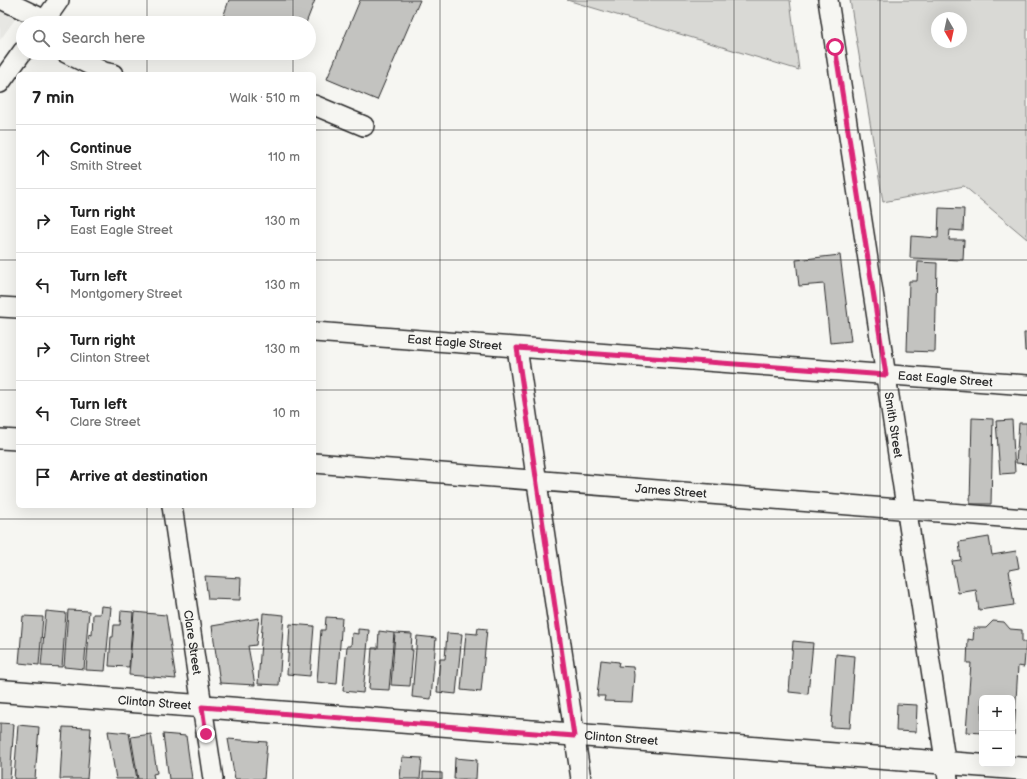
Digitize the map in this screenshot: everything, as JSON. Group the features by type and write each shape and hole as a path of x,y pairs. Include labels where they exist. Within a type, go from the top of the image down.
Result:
{"main road":[{"name":"Clinton Street","path":"0,691 574,736 947,771 1027,769"}],"street":[{"path":"4,0 34,16"},
{"path":"34,0 42,16"},
{"path":"48,16 59,0"},
{"name":"Smith Street","path":"828,0 947,771"},
{"path":"0,83 16,60"},
{"path":"80,60 104,72"},
{"path":"316,106 364,126"},
{"path":"0,307 16,308"},
{"name":"East Eagle Street","path":"316,332 1027,385"},
{"path":"517,348 581,779"},
{"path":"0,439 16,440"},
{"name":"James Street","path":"316,463 1027,519"},
{"name":"Clare Street","path":"172,508 213,779"}],"shaded area":[{"path":"0,0 29,0 16,16 0,40"},
{"path":"567,0 790,0 799,70"},
{"path":"850,0 1027,0 1027,239 964,186 883,202"}],"building":[{"path":"229,0 315,0 309,16 223,16"},
{"path":"360,0 420,0 377,100 327,79"},
{"path":"939,208 964,209 963,231 950,230 949,240 964,240 963,260 910,258 911,236 938,238"},
{"path":"840,255 851,341 830,343 824,284 799,286 796,260"},
{"path":"918,262 937,263 935,352 907,351 909,281 917,281"},
{"path":"1024,333 1027,333 1027,351 1025,351"},
{"path":"972,418 993,419 991,504 970,504"},
{"path":"1012,420 1015,473 1000,474 996,421"},
{"path":"1019,423 1027,423 1027,464 1016,463"},
{"path":"989,537 992,555 1016,551 1019,568 1009,570 1014,605 979,610 976,590 958,593 952,561 961,560 959,542"},
{"path":"205,576 241,578 240,600 208,599"},
{"path":"101,606 111,607 105,671 86,670 89,634 92,635 93,614 100,614"},
{"path":"68,610 89,611 84,669 64,667"},
{"path":"46,611 66,613 62,667 41,666"},
{"path":"121,611 133,612 129,667 109,666 111,637 113,637 114,625 120,625"},
{"path":"134,612 166,615 176,679 129,675"},
{"path":"263,613 284,615 279,685 258,684"},
{"path":"23,616 43,617 39,665 19,663"},
{"path":"326,617 342,618 337,684 317,682 321,630 325,630"},
{"path":"259,618 256,645 248,646 255,685 220,683 212,626"},
{"path":"993,621 1004,622 1010,629 1022,630 1022,642 1026,642 1024,667 1018,666 1015,718 1015,695 979,695 979,733 966,732 971,663 967,663 968,639 973,640 974,628 986,628"},
{"path":"290,624 314,626 310,676 287,674"},
{"path":"478,628 487,629 481,692 461,690 466,633 477,634"},
{"path":"358,629 369,630 363,693 343,691 347,646 351,646 352,633 358,634"},
{"path":"379,631 394,633 389,690 369,689 372,648 378,648"},
{"path":"395,633 412,634 411,650 413,650 410,686 391,685"},
{"path":"447,633 462,634 456,694 437,692 440,659 445,659"},
{"path":"417,636 436,638 431,699 412,697"},
{"path":"793,641 813,643 808,694 789,692"},
{"path":"836,654 855,656 850,728 831,727"},
{"path":"601,660 619,662 618,666 633,667 634,675 632,702 604,701 605,696 597,696"},
{"path":"897,704 917,705 916,732 896,731"},
{"path":"0,723 14,724 10,779 0,779"},
{"path":"18,725 39,727 35,779 14,779"},
{"path":"63,727 91,728 87,779 60,779"},
{"path":"108,731 129,733 137,779 116,779"},
{"path":"151,734 157,773 153,774 154,779 138,779 131,737"},
{"path":"163,734 186,736 192,779 169,779"},
{"path":"228,739 267,742 264,779 235,779"},
{"path":"402,757 422,758 420,779 400,779"},
{"path":"455,758 477,760 476,779 454,779"},
{"path":"423,772 442,773 442,779 423,779"}],"route":[{"path":"206,734 202,707 574,736 517,348 886,375 835,47"}]}
